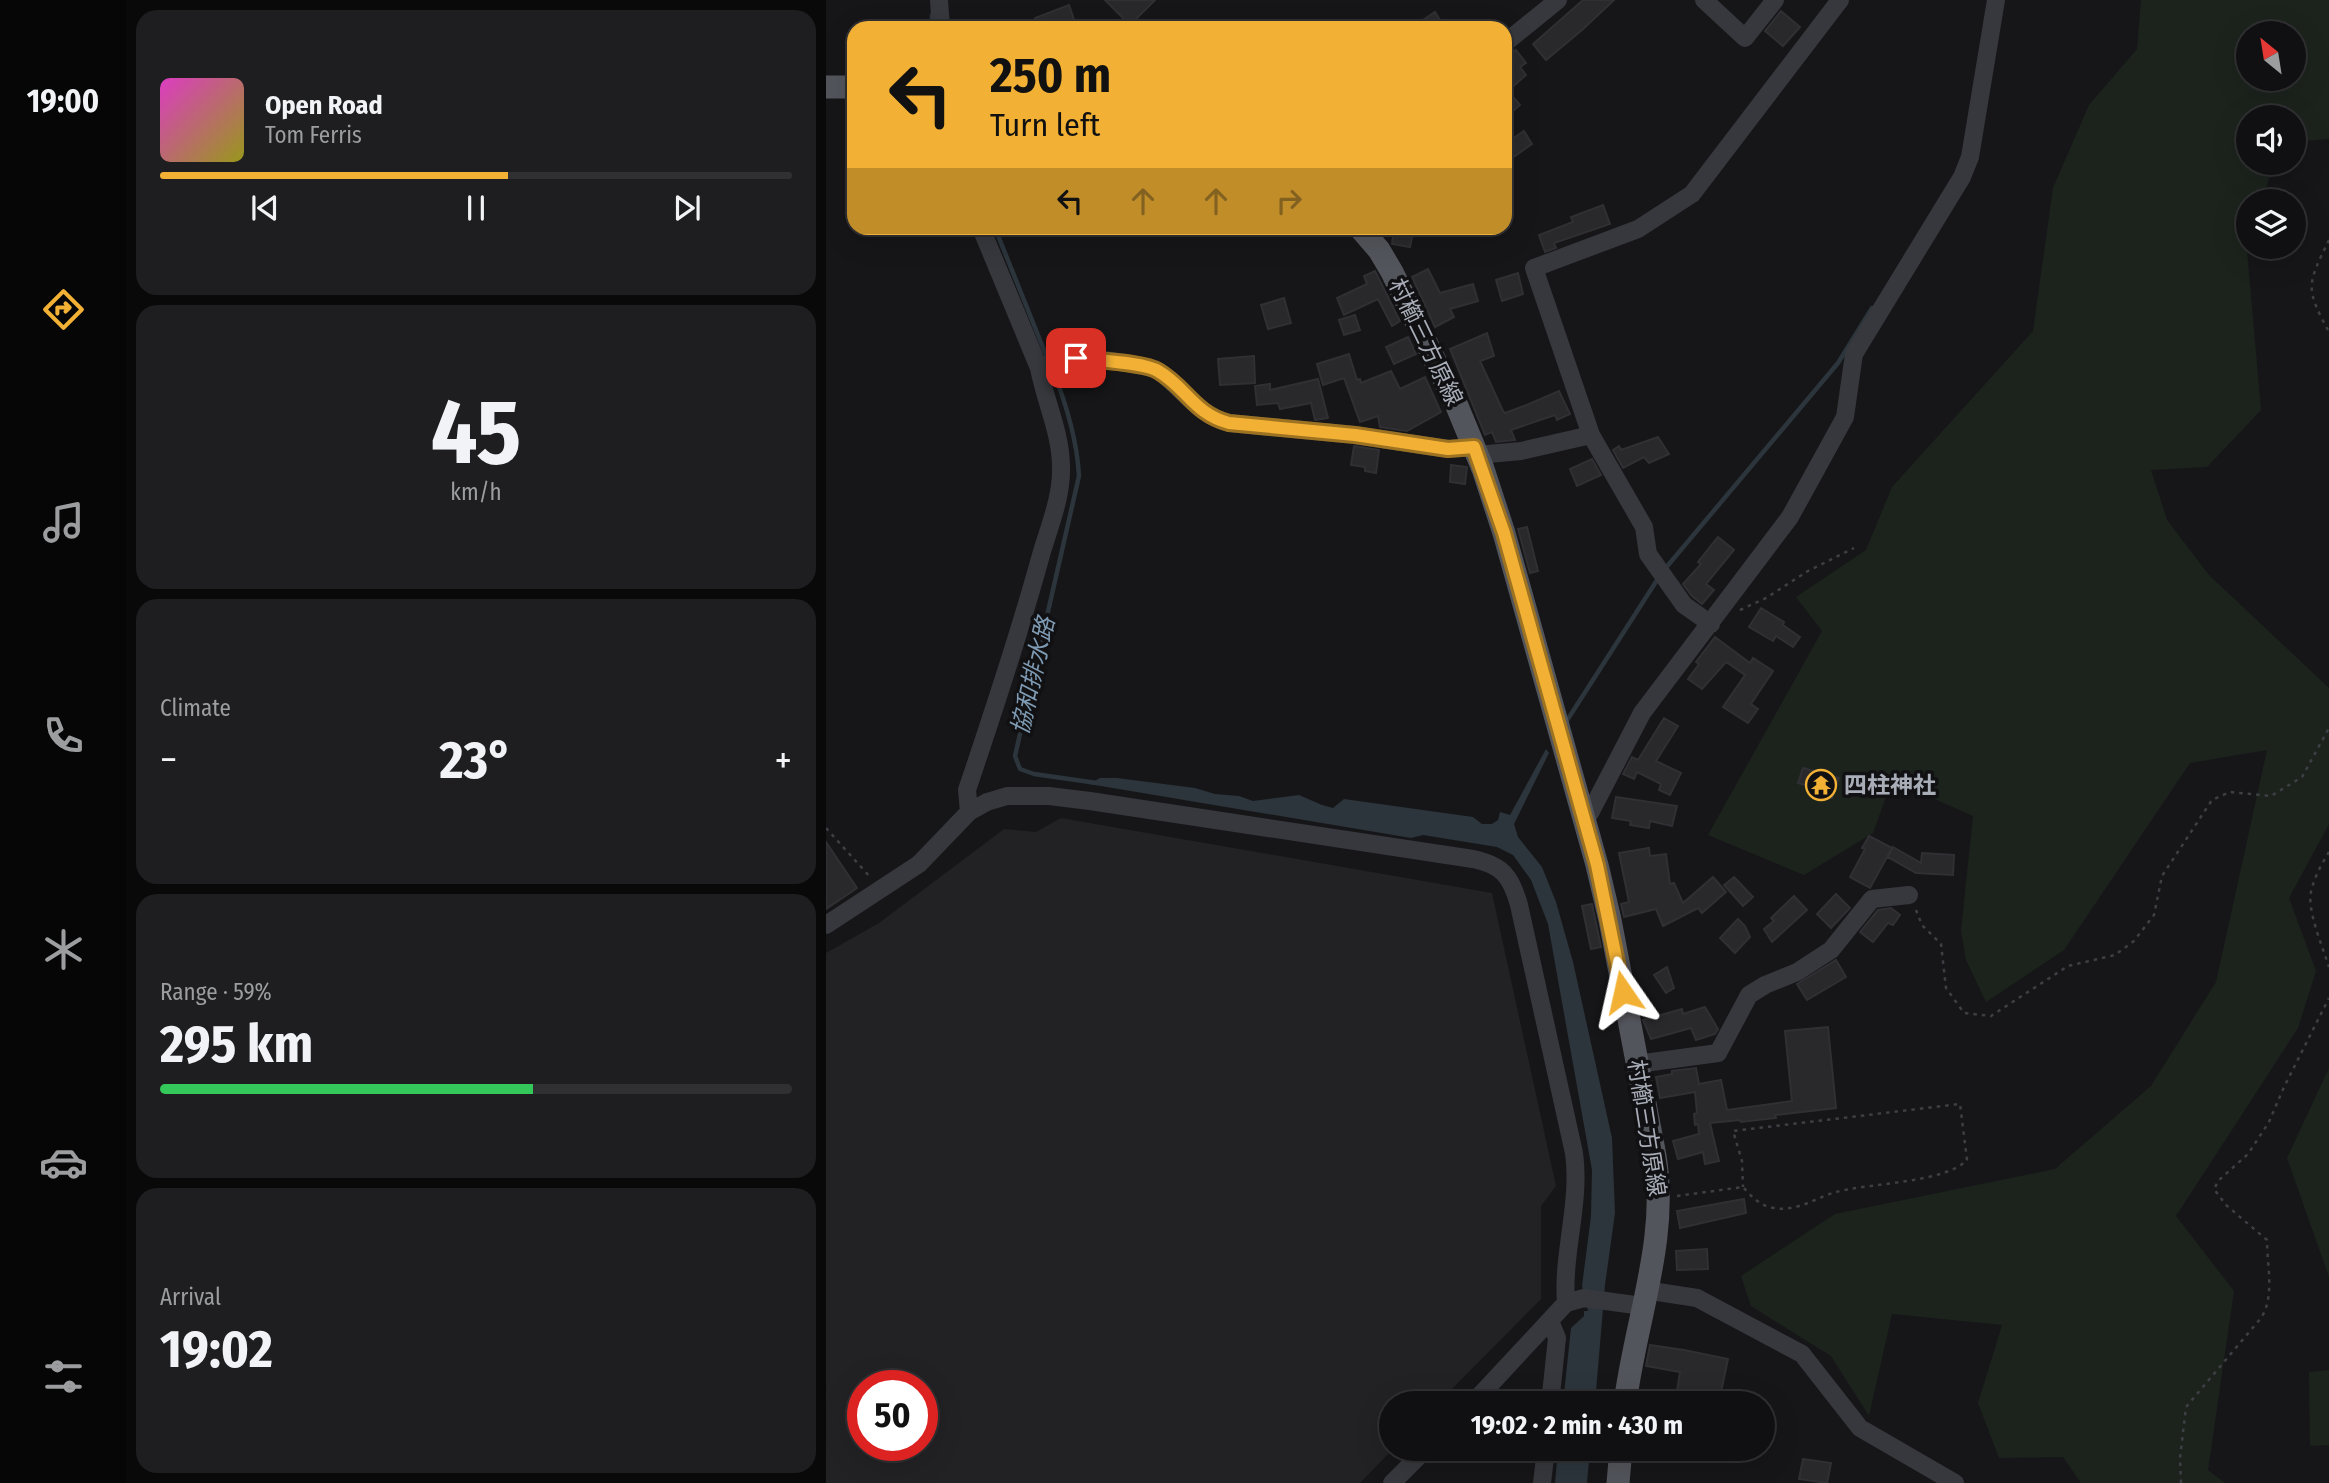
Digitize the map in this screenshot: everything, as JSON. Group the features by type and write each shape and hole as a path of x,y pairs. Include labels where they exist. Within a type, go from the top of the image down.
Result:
{"main road":[{"path":"826,87 847,87"},
{"name":"村櫛三方原線","path":"1370,235 1392,272 1476,451 1504,533 1608,911 1657,1169 1659,1199 1657,1234 1639,1300 1627,1391"},
{"path":"1618,1483 1619,1461"}],"street":[{"path":"939,0 940,21"},
{"path":"1512,37 1558,0"},
{"path":"1704,0 1745,38 1775,0"},
{"path":"1711,624 1684,605 1648,554 1644,527 1591,435 1534,268 1638,229 1692,194 1840,0"},
{"path":"1583,817 1590,813 1642,713 1790,517 1845,417 1853,354 1962,177 1970,157 1996,0"},
{"path":"969,812 967,790 1033,586 1060,484 1059,444 1043,390 1046,365 984,235"},
{"path":"1046,365 1076,358 1156,369 1199,409 1229,423 1355,435 1476,451 1521,451 1591,435"},
{"path":"826,925 926,859 969,812 987,802 1007,796 1076,799 1473,859 1495,866 1504,872 1519,905 1575,1161 1575,1185 1564,1285 1575,1301"},
{"path":"1637,1064 1718,1053 1749,995 1765,985 1797,972 1831,950 1872,899 1909,895"},
{"path":"1484,1391 1550,1321 1575,1301 1697,1297 1802,1354 1860,1428 1955,1483"},
{"path":"1550,1321 1557,1338 1551,1391"},
{"path":"1392,1483 1414,1461"},
{"path":"1542,1483 1545,1461"}],"path":[{"path":"2329,240 2314,272 2311,296 2329,332"},
{"path":"1711,624 1766,598 1808,571 1854,548"},
{"path":"1909,895 1922,925 1941,944 1946,988 1964,1013 1991,1016 2068,966 2115,955 2134,942 2154,915 2162,876 2212,800 2230,792 2271,796 2302,778 2329,728"},
{"path":"826,828 880,890"},
{"path":"2329,852 2318,871 2310,894 2329,967"},
{"path":"2181,1483 2180,1458 2186,1407 2261,1318 2269,1299 2267,1240 2226,1205 2214,1189 2219,1180 2248,1154 2269,1122 2329,998"},
{"path":"1960,1104 1968,1160 1961,1167 1938,1174 1836,1192 1805,1206 1784,1208 1774,1208 1755,1201 1743,1187 1742,1161 1732,1131 1960,1104"},
{"path":"1659,1199 1743,1187"}],"shaded area":[{"path":"2141,0 2329,0 2329,139 2306,141 2306,105 2236,105 2236,175 2270,175 2266,189 2236,189 2236,259 2248,259 2261,410 2207,467 2151,470 2167,520 2209,575 2329,688 2329,824 2289,898 2316,971 2298,1028 2176,1216 2234,1291 2208,1470 2225,1483 2081,1483 2063,1457 1999,1458 1978,1403 2002,1325 1892,1314 1869,1416 1831,1356 1751,1306 1741,1276 1835,1214 2055,1169 2151,1086 2216,982 2267,750 2190,763 2064,950 1986,1002 1966,960 1961,931 1973,816 1892,780 1873,833 1804,875 1708,835 1822,631 1796,597 1866,550 1892,487 2033,331 2053,188 2089,105 2137,49"},
{"path":"1546,749 1549,753 1514,824 1518,837 1542,867 1556,902 1573,962 1612,1138 1615,1213 1605,1285 1596,1391 1564,1391 1571,1328 1584,1316 1584,1311 1588,1311 1582,1286 1591,1216 1592,1170 1548,924 1531,880 1513,855 1497,847 1423,835 1411,838 1089,784 1100,778 1117,778 1195,788 1253,801 1299,795 1333,808 1344,799 1473,817 1482,824 1492,824 1498,820 1500,812 1510,815"},
{"path":"1061,818 1492,893 1556,1186 1541,1206 1541,1299 1450,1391 1379,1391 1379,1461 1381,1461 1360,1483 826,1483 826,953 879,923 1004,829 1036,832"},
{"path":"2329,1068 2329,1277 2287,1158"},
{"path":"2329,1370 2329,1445 2310,1446 2309,1372"},
{"path":"1557,1461 1589,1461 1587,1483 1555,1483"}],"building":[{"path":"1105,0 1155,0 1134,21 1126,21"},
{"path":"1583,0 1614,0 1546,60 1533,44"},
{"path":"1069,5 1075,21 1036,21 1035,18"},
{"path":"1781,11 1800,27 1783,46 1765,31"},
{"path":"1435,12 1441,21 1422,21"},
{"path":"1516,50 1526,63 1520,67 1526,75 1512,87 1512,53"},
{"path":"1512,96 1520,105 1512,112"},
{"path":"1524,131 1532,144 1512,158 1512,139"},
{"path":"1603,205 1610,224 1554,243 1556,248 1545,252 1539,235 1573,222 1571,217"},
{"path":"1393,235 1413,235 1410,247 1392,244"},
{"path":"1428,269 1440,293 1473,284 1478,301 1450,309 1454,317 1435,327 1412,277"},
{"path":"1375,271 1400,321 1392,326 1378,299 1344,315 1337,298 1367,284 1364,276"},
{"path":"1518,273 1523,294 1502,301 1496,280"},
{"path":"1284,298 1291,323 1268,329 1261,305"},
{"path":"1355,315 1360,330 1344,335 1339,320"},
{"path":"1487,333 1494,356 1480,361 1505,413 1559,391 1570,414 1557,420 1555,415 1511,430 1515,440 1496,442 1492,432 1485,435 1450,349"},
{"path":"1408,337 1416,354 1394,364 1386,347"},
{"path":"1349,354 1357,380 1360,379 1361,383 1391,371 1400,389 1425,377 1441,412 1407,431 1380,427 1378,416 1360,422 1344,378 1323,385 1317,364"},
{"path":"1254,356 1255,383 1220,385 1218,359"},
{"path":"1318,379 1328,418 1315,420 1311,403 1280,409 1278,403 1257,405 1255,386 1270,384 1270,390"},
{"path":"1658,437 1669,454 1649,463 1644,457 1623,468 1613,450 1619,446 1621,450"},
{"path":"1354,446 1379,450 1376,473 1365,471 1365,467 1351,465"},
{"path":"1592,459 1601,475 1577,486 1570,469"},
{"path":"1451,465 1467,467 1465,484 1450,482"},
{"path":"1527,527 1538,571 1530,573 1518,529"},
{"path":"1718,537 1734,550 1706,584 1714,590 1702,604 1683,584 1701,564 1698,562"},
{"path":"1761,608 1784,622 1783,625 1800,637 1793,647 1776,636 1773,641 1749,627"},
{"path":"1715,637 1750,663 1753,658 1773,671 1751,704 1758,709 1748,723 1723,707 1745,675 1726,662 1702,689 1688,679 1699,664 1696,662"},
{"path":"1664,718 1678,726 1656,761 1681,773 1670,795 1659,790 1661,784 1637,772 1634,779 1623,774 1632,757 1638,760"},
{"path":"1803,768 1839,778 1832,798 1808,791 1809,786 1798,783"},
{"path":"1616,797 1677,806 1672,826 1650,821 1649,828 1612,818"},
{"path":"1869,836 1892,848 1870,888 1850,877"},
{"path":"826,842 857,888 826,909"},
{"path":"1893,847 1921,863 1922,853 1954,855 1953,875 1916,873 1888,857"},
{"path":"1649,848 1650,856 1666,854 1670,884 1674,883 1683,903 1713,877 1726,892 1702,913 1698,908 1663,926 1656,909 1624,917 1621,904 1629,902 1619,853"},
{"path":"1734,877 1753,897 1743,906 1724,885"},
{"path":"1836,894 1850,908 1831,928 1817,914"},
{"path":"1794,896 1807,910 1772,942 1764,929 1774,921 1771,918"},
{"path":"1592,904 1601,947 1591,949 1582,906"},
{"path":"1891,908 1900,915 1893,925 1888,923 1873,942 1860,932 1878,910"},
{"path":"1738,919 1750,937 1735,953 1720,938"},
{"path":"1836,960 1846,977 1807,1000 1797,984"},
{"path":"1667,967 1674,988 1666,993 1654,975"},
{"path":"1705,1007 1718,1029 1715,1034 1696,1040 1691,1028 1651,1039 1643,1020 1682,1009 1683,1014"},
{"path":"1828,1027 1836,1108 1775,1115 1776,1118 1710,1123 1719,1161 1705,1164 1703,1152 1678,1159 1673,1141 1699,1134 1698,1124 1695,1125 1695,1092 1660,1098 1656,1077 1672,1074 1672,1071 1696,1068 1699,1084 1721,1080 1727,1110 1792,1101 1785,1031"},
{"path":"1744,1199 1746,1213 1680,1228 1677,1211"},
{"path":"1707,1249 1708,1269 1677,1270 1676,1251"},
{"path":"1650,1345 1728,1359 1721,1391 1677,1391 1680,1372 1646,1366"},
{"path":"1803,1459 1831,1463 1827,1483 1799,1479"}],"waterway":[{"name":"協和排水路","path":"932,15 932,21"},
{"name":"協和排水路","path":"998,235 1048,360"},
{"path":"1664,570 1838,363 1872,308"},
{"name":"協和排水路","path":"1052,368 1070,421 1079,476 1015,756 1020,769 1034,774 1097,783"},
{"path":"1566,722 1659,577"}],"place":[{"name":"四柱神社","path":"1821,785"}],"route":[{"path":"1076,358 1156,369 1199,409 1229,423 1355,435 1416,446 1448,449 1474,447 1504,533 1597,865 1623,992"}]}
